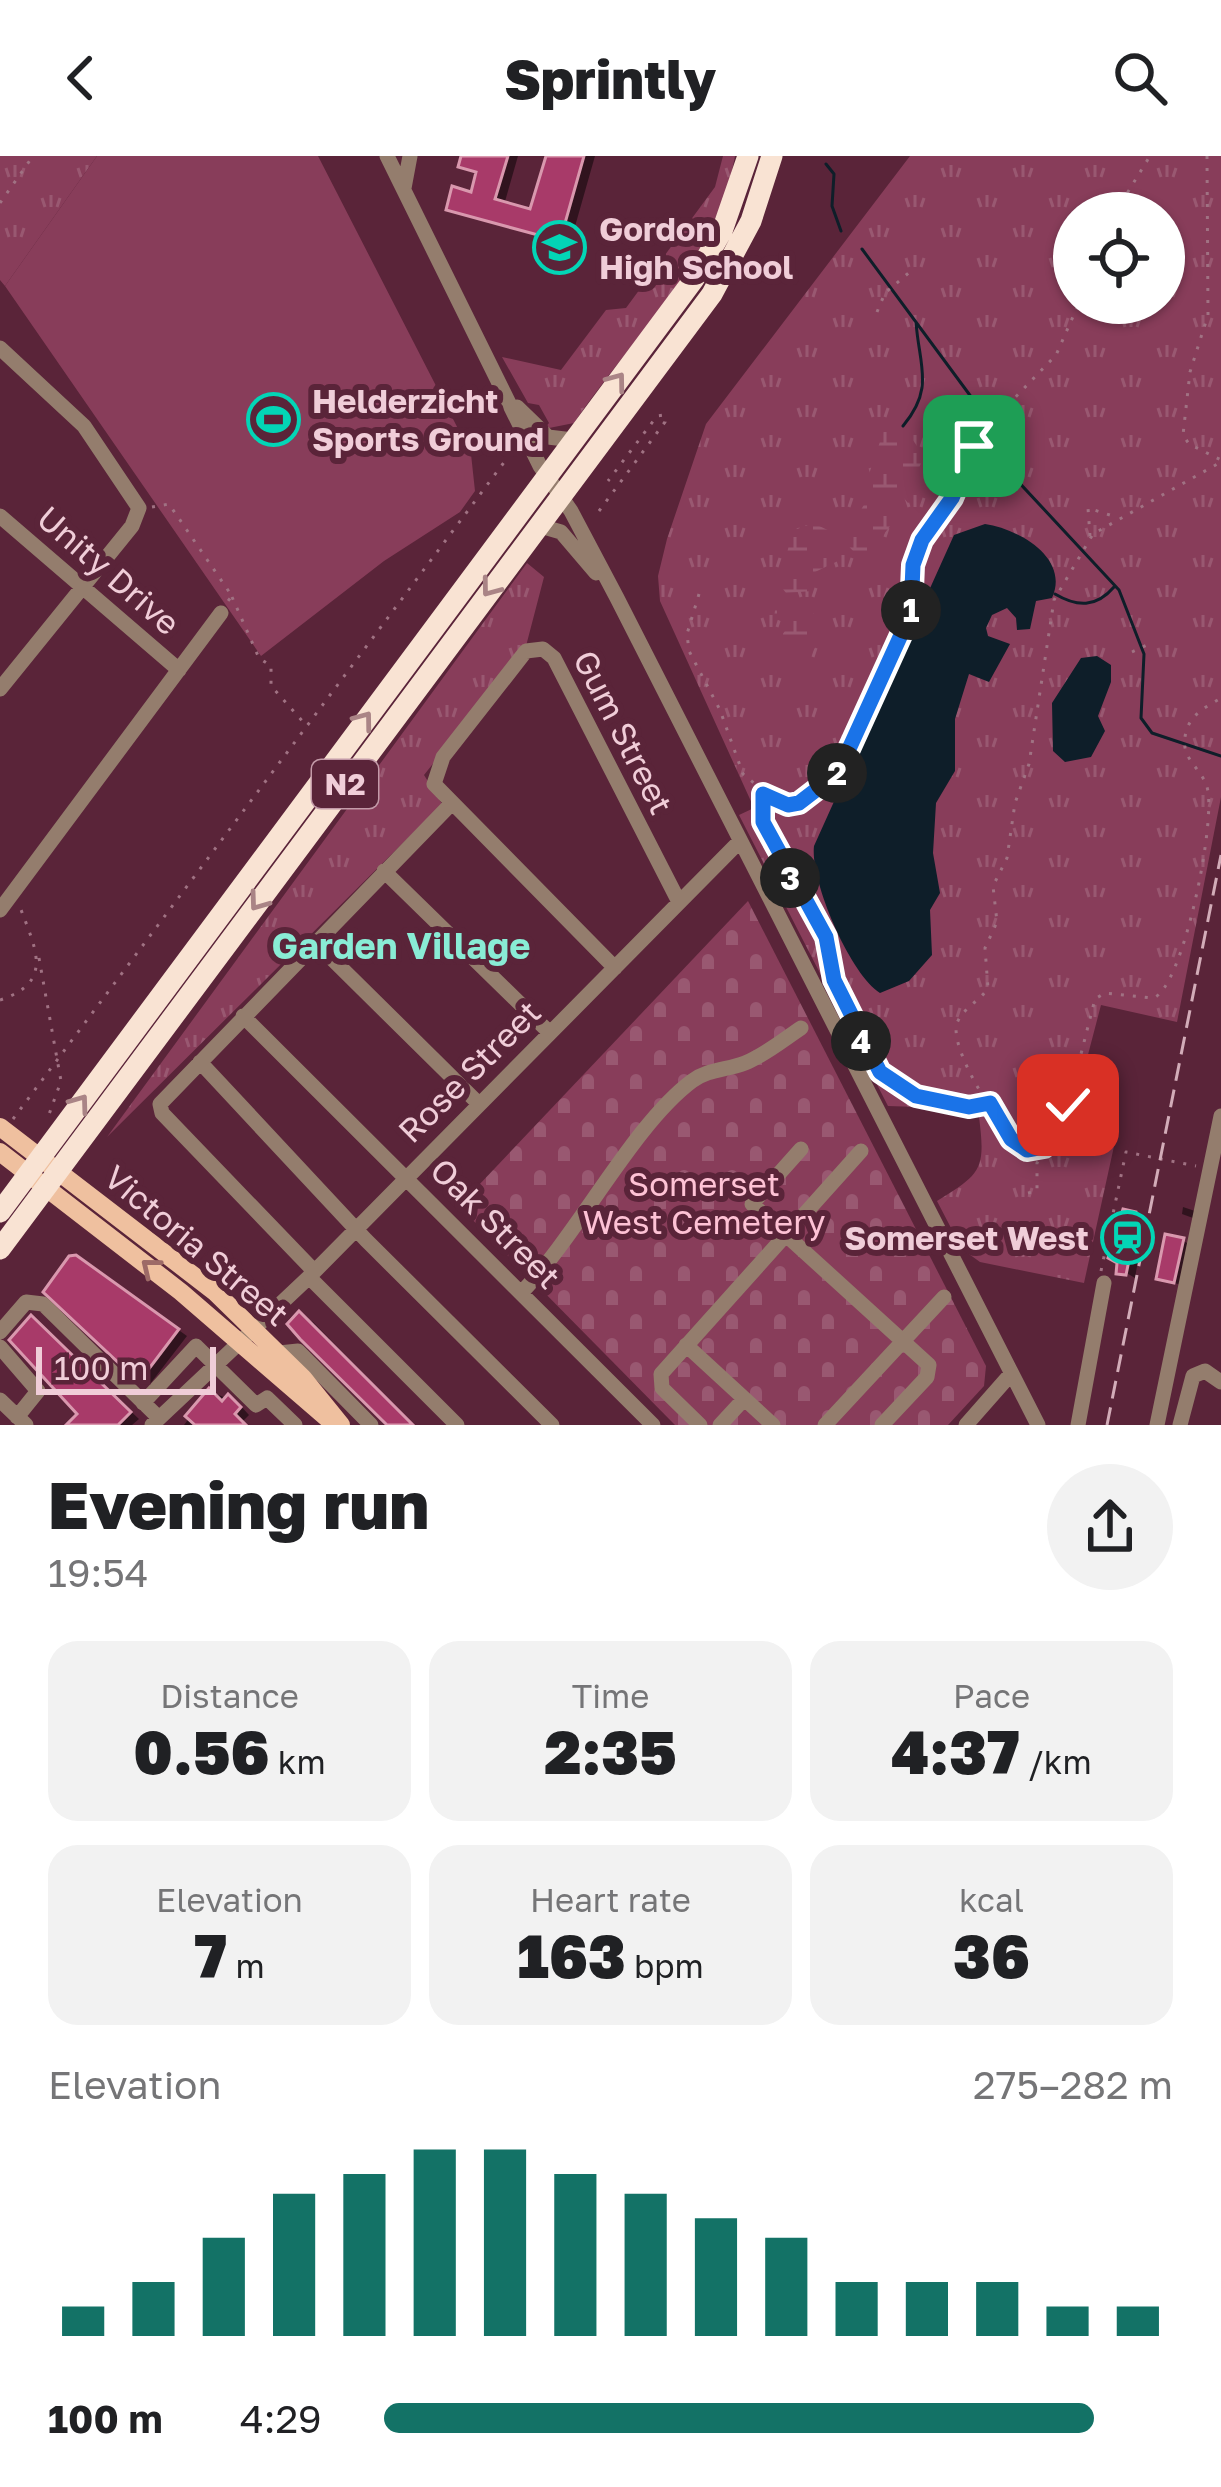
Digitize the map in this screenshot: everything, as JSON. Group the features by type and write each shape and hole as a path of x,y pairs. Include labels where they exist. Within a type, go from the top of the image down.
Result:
{"highway":[{"name":"N2","path":"0,1249 44,1171 712,250 748,156"},
{"name":"N2","path":"0,1212 44,1171 712,294 752,221 772,156"}],"main road":[{"name":"Victoria Street","path":"2,1128 282,1383 338,1425"},
{"name":"Victoria Street","path":"0,1152 44,1171 255,1328 338,1425"}],"street":[{"path":"387,156 525,435 616,598 1037,1425"},
{"path":"404,188 410,156"},
{"path":"0,348 84,426 139,508 136,521 0,688"},
{"path":"511,400 548,437 572,440"},
{"name":"Unity Drive","path":"0,516 178,670"},
{"path":"536,526 567,537 616,598"},
{"path":"5,903 221,613"},
{"name":"Gum Street","path":"451,804 434,784 435,769 514,663 526,651 543,649 554,658 679,902"},
{"path":"457,1425 162,1113 165,1098 451,804 615,968"},
{"name":"Rose Street","path":"158,1419 311,1274 740,841"},
{"path":"384,872 550,1033"},
{"path":"315,942 479,1104"},
{"name":"Oak Street","path":"243,1016 653,1425"},
{"path":"521,1292 557,1255 638,1142 684,1088 701,1075 749,1061 801,1028"},
{"path":"200,1062 355,1228 552,1425"},
{"path":"1157,1425 1221,1116"},
{"path":"801,1149 752,1201 904,1340 930,1370 882,1425"},
{"path":"700,1425 660,1384 665,1369 861,1151"},
{"path":"1078,1425 1104,1283"},
{"path":"825,1425 944,1297"},
{"path":"0,1332 26,1302 43,1304 146,1399 158,1419"},
{"path":"686,1345 772,1425"},
{"path":"146,1399 192,1346 256,1406 282,1383"},
{"path":"0,1347 38,1390 10,1413"},
{"path":"279,1353 298,1352 370,1425"},
{"path":"1180,1425 1193,1376 1210,1372 1221,1382"},
{"path":"966,1425 1010,1376"},
{"path":"267,1398 295,1425"},
{"path":"720,1425 744,1399"}],"path":[{"path":"0,203 33,156"},
{"path":"1128,192 1150,156"},
{"path":"1207,156 1208,315 1190,372 1183,435 1189,444 1221,461"},
{"path":"877,312 885,293 912,271"},
{"path":"699,594 687,634 689,651 720,710 743,774 763,794 788,805 799,803 838,773 911,613 913,565 922,540 952,498 984,430 997,422 1062,346 1070,324"},
{"path":"599,511 665,422 664,416 657,416 608,481"},
{"path":"2,1128 525,435"},
{"path":"1044,1147 1027,1150 1018,1145 962,1064 957,1024 988,988 985,948 997,922 993,886 1007,858 1015,803 1029,764 1054,600 1090,538 1116,518 1221,461"},
{"path":"139,508 169,504 232,596 259,658 271,666 272,686 307,726"},
{"path":"1090,538 1088,508 1116,518"},
{"path":"221,613 232,596"},
{"path":"1132,652 1149,644"},
{"path":"1028,1193 1037,1191 1044,1147 1068,1105 1095,999 1105,993 1153,998 1172,982 1201,873 1207,805 1206,784 1185,750 1185,735 1199,712 1221,698"},
{"path":"763,794 763,822 826,937 834,980 880,1072 916,1096 969,1107 990,1103"},
{"path":"5,903 18,904 39,958 61,1081 45,1125"},
{"path":"0,1000 19,994 37,971 39,958"},
{"path":"1104,1283 1099,1262 1126,1152 1201,1167"}],"green space":[{"path":"0,156 97,156 5,286 0,280"},
{"name":"Helderzicht Sports Ground","path":"97,156 318,156 471,454 475,491 460,512 384,561 261,656 5,286"},
{"path":"723,156 735,156 725,193 710,229 669,297 574,423 544,429 549,423 539,405 528,403 502,357 561,370 606,310 626,308 715,187"},
{"path":"910,156 1221,156 1221,797 1177,1022 1101,1005 1069,1127 1116,1137 1084,1283 980,1262 962,1249 937,1201 977,1169 982,1149 979,1117 950,1108 888,1106 739,815 754,808 660,601 658,576 706,424"},
{"path":"892,422 903,426 924,456 914,480 917,497 908,503 898,491 881,492 883,505 894,508 897,517 871,551 854,552 843,540 871,493 868,477 885,427"},
{"path":"813,523 836,534 838,561 815,572 812,591 786,593 780,585 792,531"},
{"path":"527,563 544,577 526,646 424,775 442,804 107,1137"},
{"path":"787,596 806,599 818,623 817,644 807,661 780,663 776,644 789,625 774,618 776,603"},
{"name":"Somerset West Cemetery","path":"748,901 986,1366 984,1386 948,1425 675,1425 459,1206"}],"water":[{"path":"985,524 1012,532 1038,548 1054,570 1056,584 1052,598 1036,601 1030,629 1017,630 1016,618 1007,608 992,615 986,628 988,636 1010,644 989,682 969,674 955,719 955,771 936,803 933,853 940,893 930,910 932,955 909,981 880,993 856,967 834,926 818,881 814,846 954,535"},
{"path":"1097,656 1111,665 1111,682 1098,716 1105,731 1091,757 1065,762 1053,751 1052,703 1081,658"}],"building":[{"path":"461,156 508,156 495,199 530,209 546,156 584,156 560,241 446,210 452,186 471,192 476,172 458,167"},
{"path":"1123,1209 1136,1212 1137,1221 1126,1275 1116,1274 1117,1263 1108,1258"},
{"path":"1165,1234 1184,1238 1174,1283 1156,1279"},
{"path":"76,1255 179,1329 139,1382 43,1292 69,1256"},
{"path":"299,1311 413,1425 387,1425 300,1339 287,1324"},
{"path":"31,1315 131,1412 118,1425 66,1425 77,1414 9,1340"},
{"path":"209,1388 222,1401 228,1394 241,1407 235,1414 246,1425 195,1425 185,1416"}],"waterway":[{"path":"826,164 834,174 832,206 841,231"},
{"path":"862,249 986,417 1000,462 1119,590 1144,654 1141,718 1152,733 1221,756"},
{"path":"903,426 922,388 916,322"},
{"path":"1055,594 1086,603 1114,587"}],"railway":[{"path":"1107,1425 1221,855"}],"place":[{"name":"Gordon High School","path":"560,247"},
{"name":"Helderzicht Sports Ground","path":"273,419"},
{"name":"Somerset West","path":"1128,1237"}],"district":[{"name":"Garden Village","path":"401,945"}],"route":[{"path":"974,446 952,498 922,540 913,565 911,613 838,773 799,803 788,805 763,794 759,812 801,900 826,937 834,980 880,1072 916,1096 969,1107 990,1103 1011,1139 1027,1150 1044,1147 1068,1105"}]}
